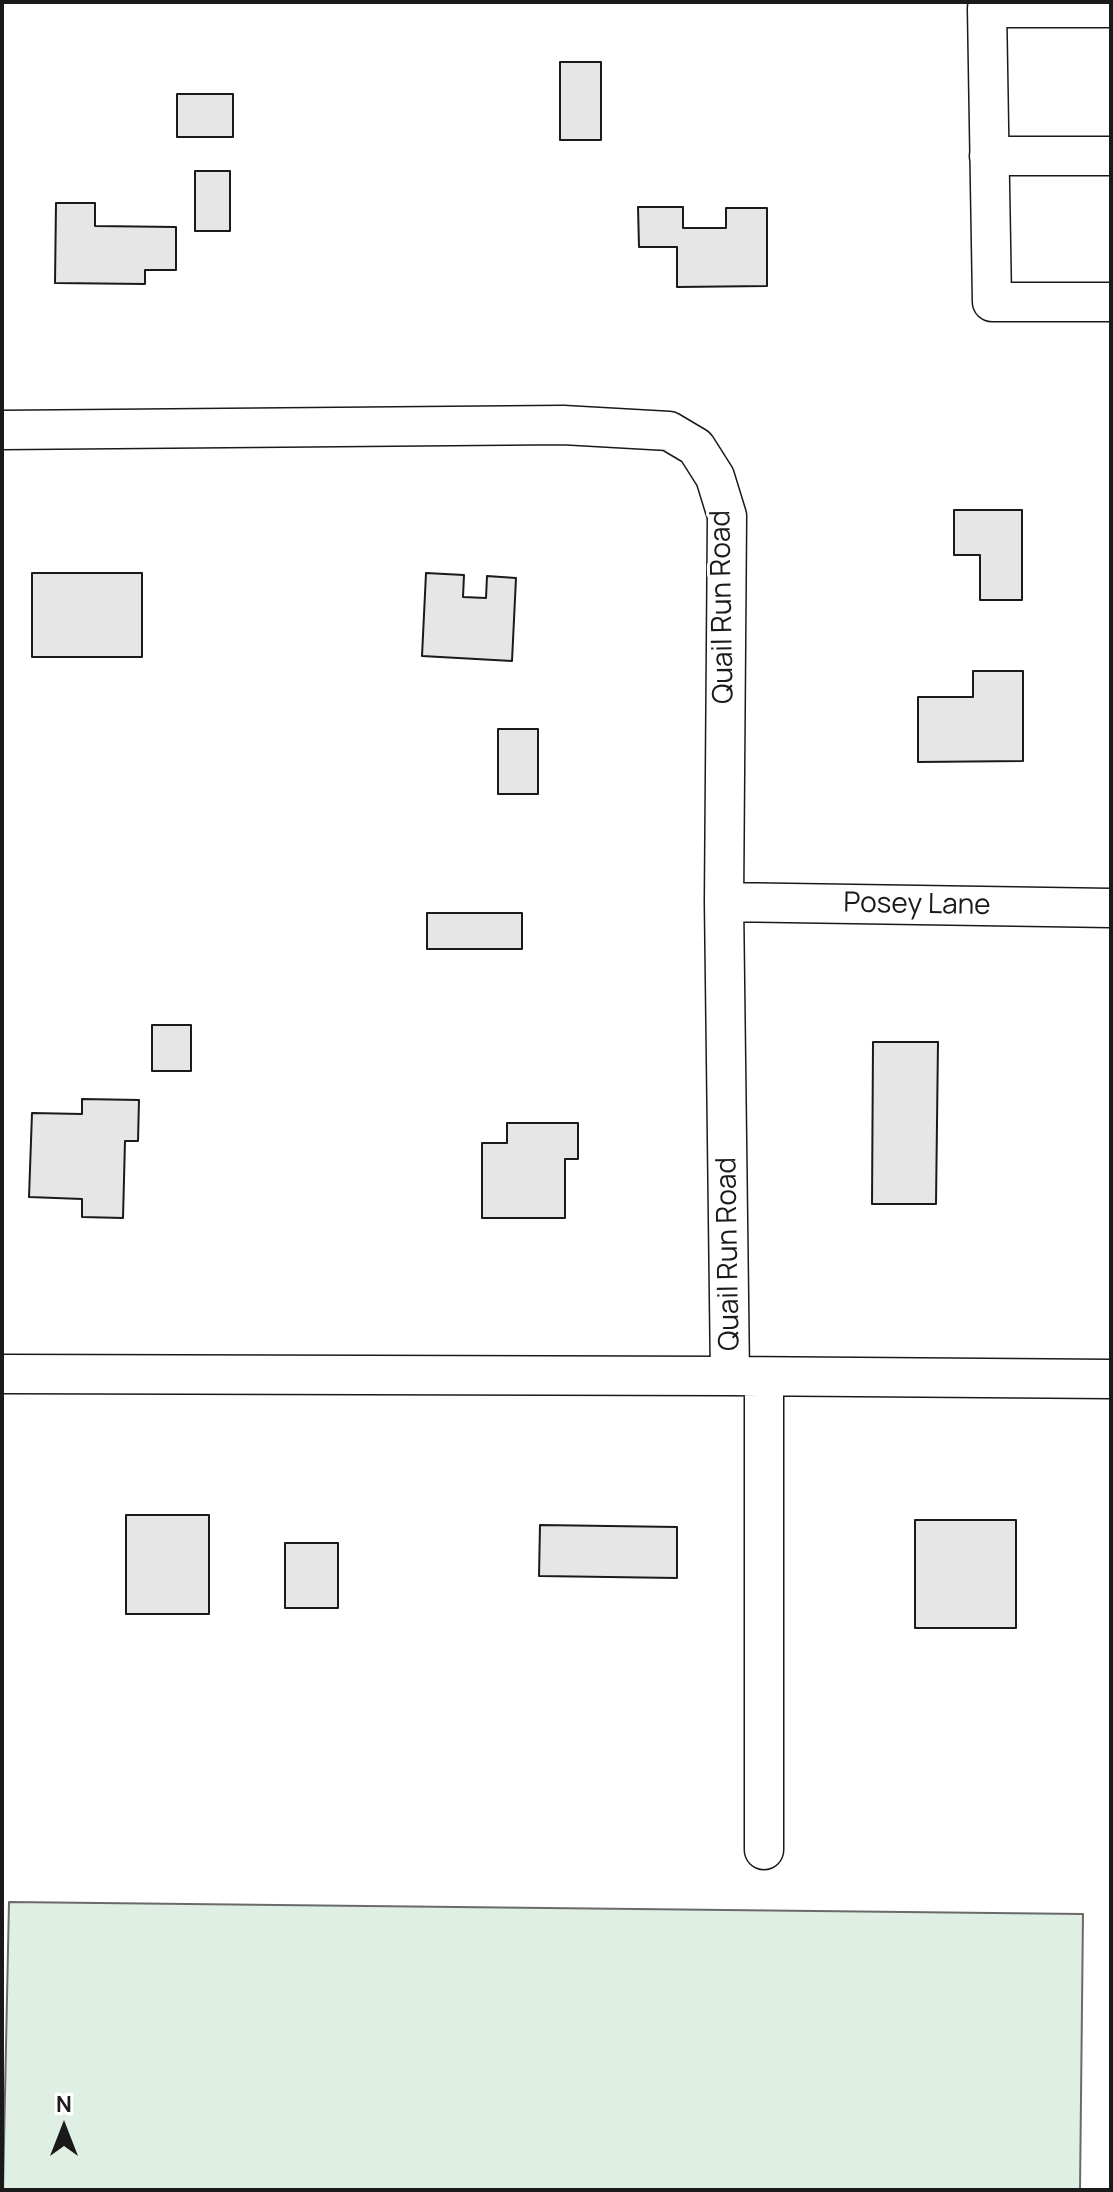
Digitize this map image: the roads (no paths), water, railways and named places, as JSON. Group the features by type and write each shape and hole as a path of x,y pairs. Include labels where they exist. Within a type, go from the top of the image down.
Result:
{"street":[{"path":"1111,8 987,8 992,302 1111,302"},
{"path":"989,156 1111,156"},
{"name":"Quail Run Road","path":"2,430 563,425 669,431 696,447 715,477 727,516 724,902 747,1376"},
{"name":"Posey Lane","path":"724,902 1111,908"},
{"name":"Quail Run Road","path":"2,1374 1111,1379"},
{"path":"747,1376 764,1850"}]}
